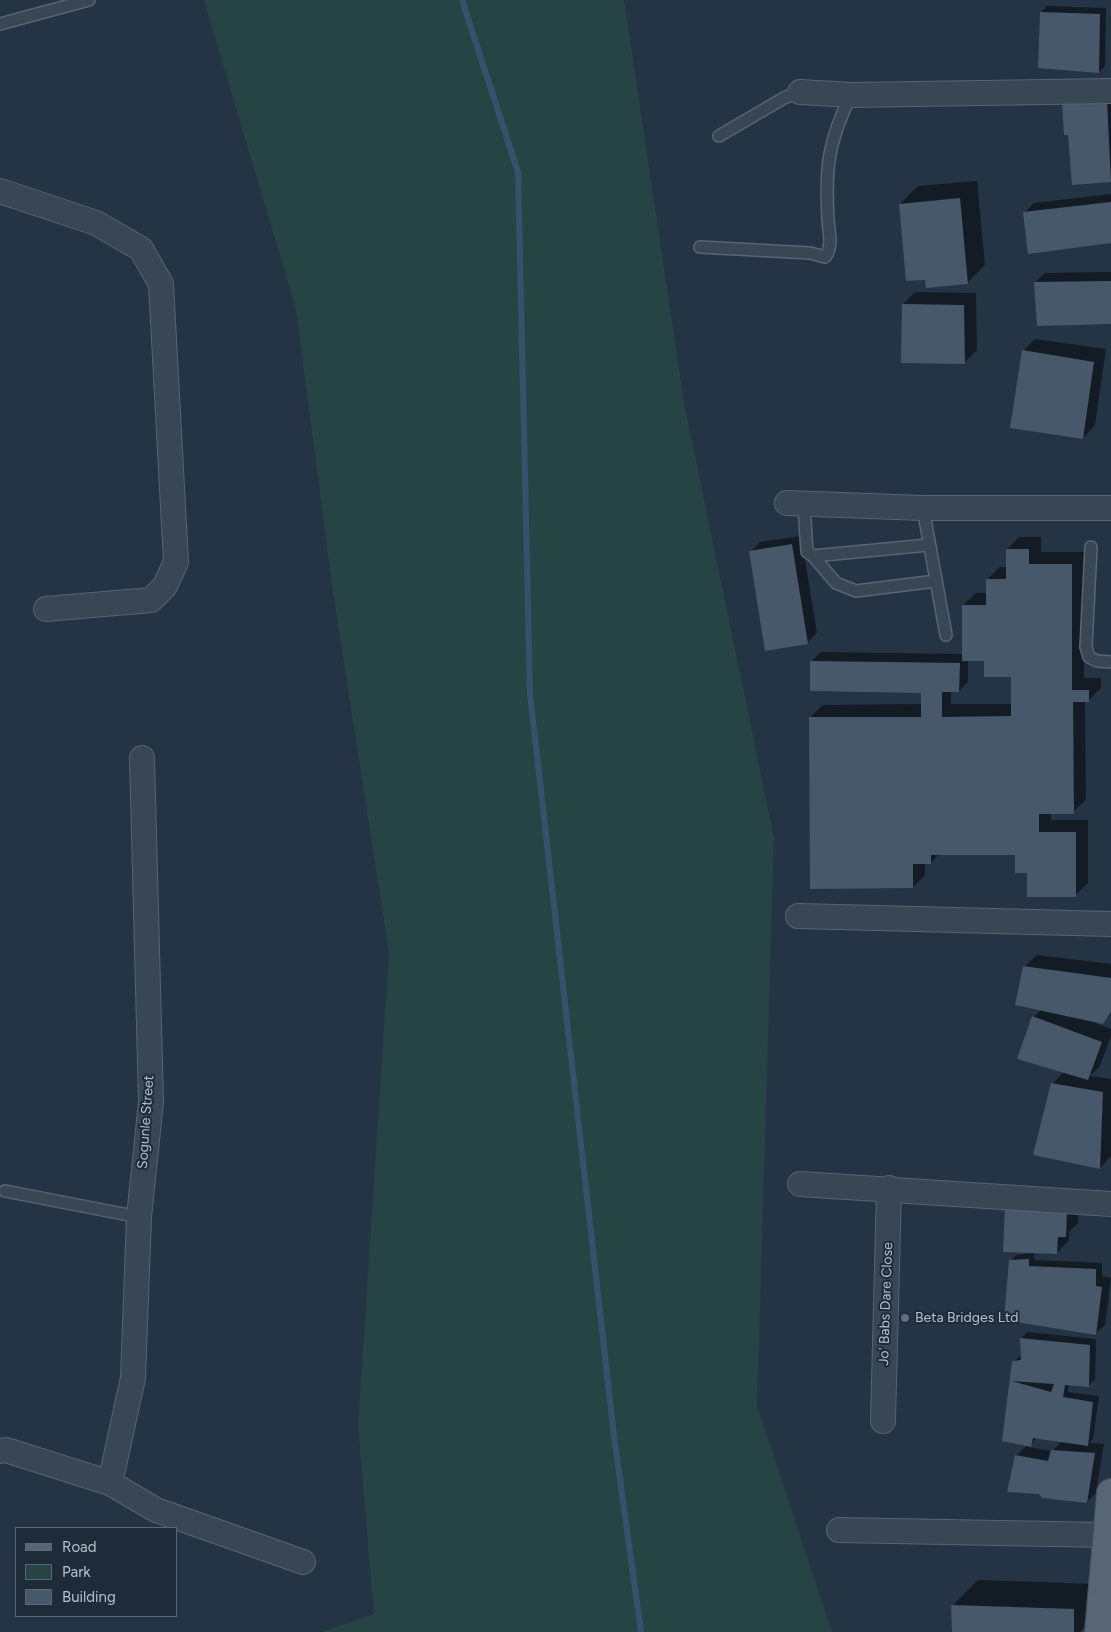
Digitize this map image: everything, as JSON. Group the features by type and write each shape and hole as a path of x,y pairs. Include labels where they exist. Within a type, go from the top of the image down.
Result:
{"main road":[{"path":"1099,1632 1111,1492"}],"street":[{"path":"800,92 851,95 1111,91"},
{"path":"0,191 96,223 141,249 161,284 176,562 166,586 151,600 46,609"},
{"path":"795,504 922,508 1111,508"},
{"name":"Sogunle Street","path":"110,1482 133,1378 139,1217 150,1102 142,758"},
{"path":"798,916 1111,924"},
{"path":"800,1184 889,1188 1111,1204"},
{"name":"Jo' Babs Dare Close","path":"883,1420 889,1188"},
{"path":"0,1451 6,1450 110,1482 156,1510 303,1562"},
{"path":"839,1530 1106,1536"}],"lane":[{"path":"0,24 89,0"},
{"path":"719,136 784,98 800,92"},
{"path":"700,247 810,253 825,257 828,254 830,241 827,169 829,151 840,117 851,95"},
{"path":"795,504 808,552 836,583 856,591 936,581"},
{"path":"922,508 946,636"},
{"path":"813,556 928,545"},
{"path":"1090,546 1086,647 1089,657 1111,662"},
{"path":"5,1190 139,1217"}],"green space":[{"path":"204,0 624,0 684,403 774,838 757,1406 832,1632 322,1632 374,1614 358,1426 389,952 333,592 296,309"}],"building":[{"path":"1040,12 1100,14 1099,73 1038,68"},
{"path":"1107,101 1111,182 1072,185 1068,135 1064,135 1062,104"},
{"path":"960,198 968,284 926,288 925,280 906,281 899,204"},
{"path":"1111,202 1111,243 1028,254 1023,212"},
{"path":"1111,281 1111,324 1037,326 1034,282"},
{"path":"902,304 964,305 965,364 901,363"},
{"path":"1022,350 1094,362 1083,439 1010,428"},
{"path":"792,544 808,644 765,651 749,551"},
{"path":"1006,549 1029,549 1029,564 1072,564 1072,690 1089,690 1089,702 1073,702 1074,814 1039,814 1039,832 1076,832 1076,897 1027,897 1027,873 1015,873 1015,855 931,855 931,864 913,864 913,888 810,889 809,717 921,717 921,693 810,691 810,661 960,663 959,692 942,692 942,717 1011,716 1011,677 984,677 984,661 962,661 962,605 986,605 986,579 1006,579"},
{"path":"1023,966 1111,978 1111,1012 1103,1024 1015,1005"},
{"path":"1032,1016 1102,1042 1088,1080 1017,1059"},
{"path":"1051,1083 1103,1092 1100,1169 1033,1155"},
{"path":"1005,1205 1067,1208 1066,1237 1058,1237 1057,1254 1003,1252"},
{"path":"1029,1259 1029,1266 1096,1269 1096,1286 1102,1287 1096,1335 1004,1320 1009,1260"},
{"path":"1020,1338 1090,1345 1089,1387 1065,1385 1063,1397 1093,1402 1088,1446 1033,1438 1031,1447 1002,1441 1012,1361 1021,1360","holes":["1012,1381 1054,1384 1051,1392"]},
{"path":"1051,1450 1095,1453 1087,1503 1042,1498 1039,1494 1007,1492 1015,1455 1048,1461"},
{"path":"951,1605 1074,1609 1074,1632 952,1632"}],"waterway":[{"path":"462,0 518,172 530,694 614,1436 641,1632"}],"place":[{"name":"Beta Bridges Ltd","path":"905,1318"}]}
